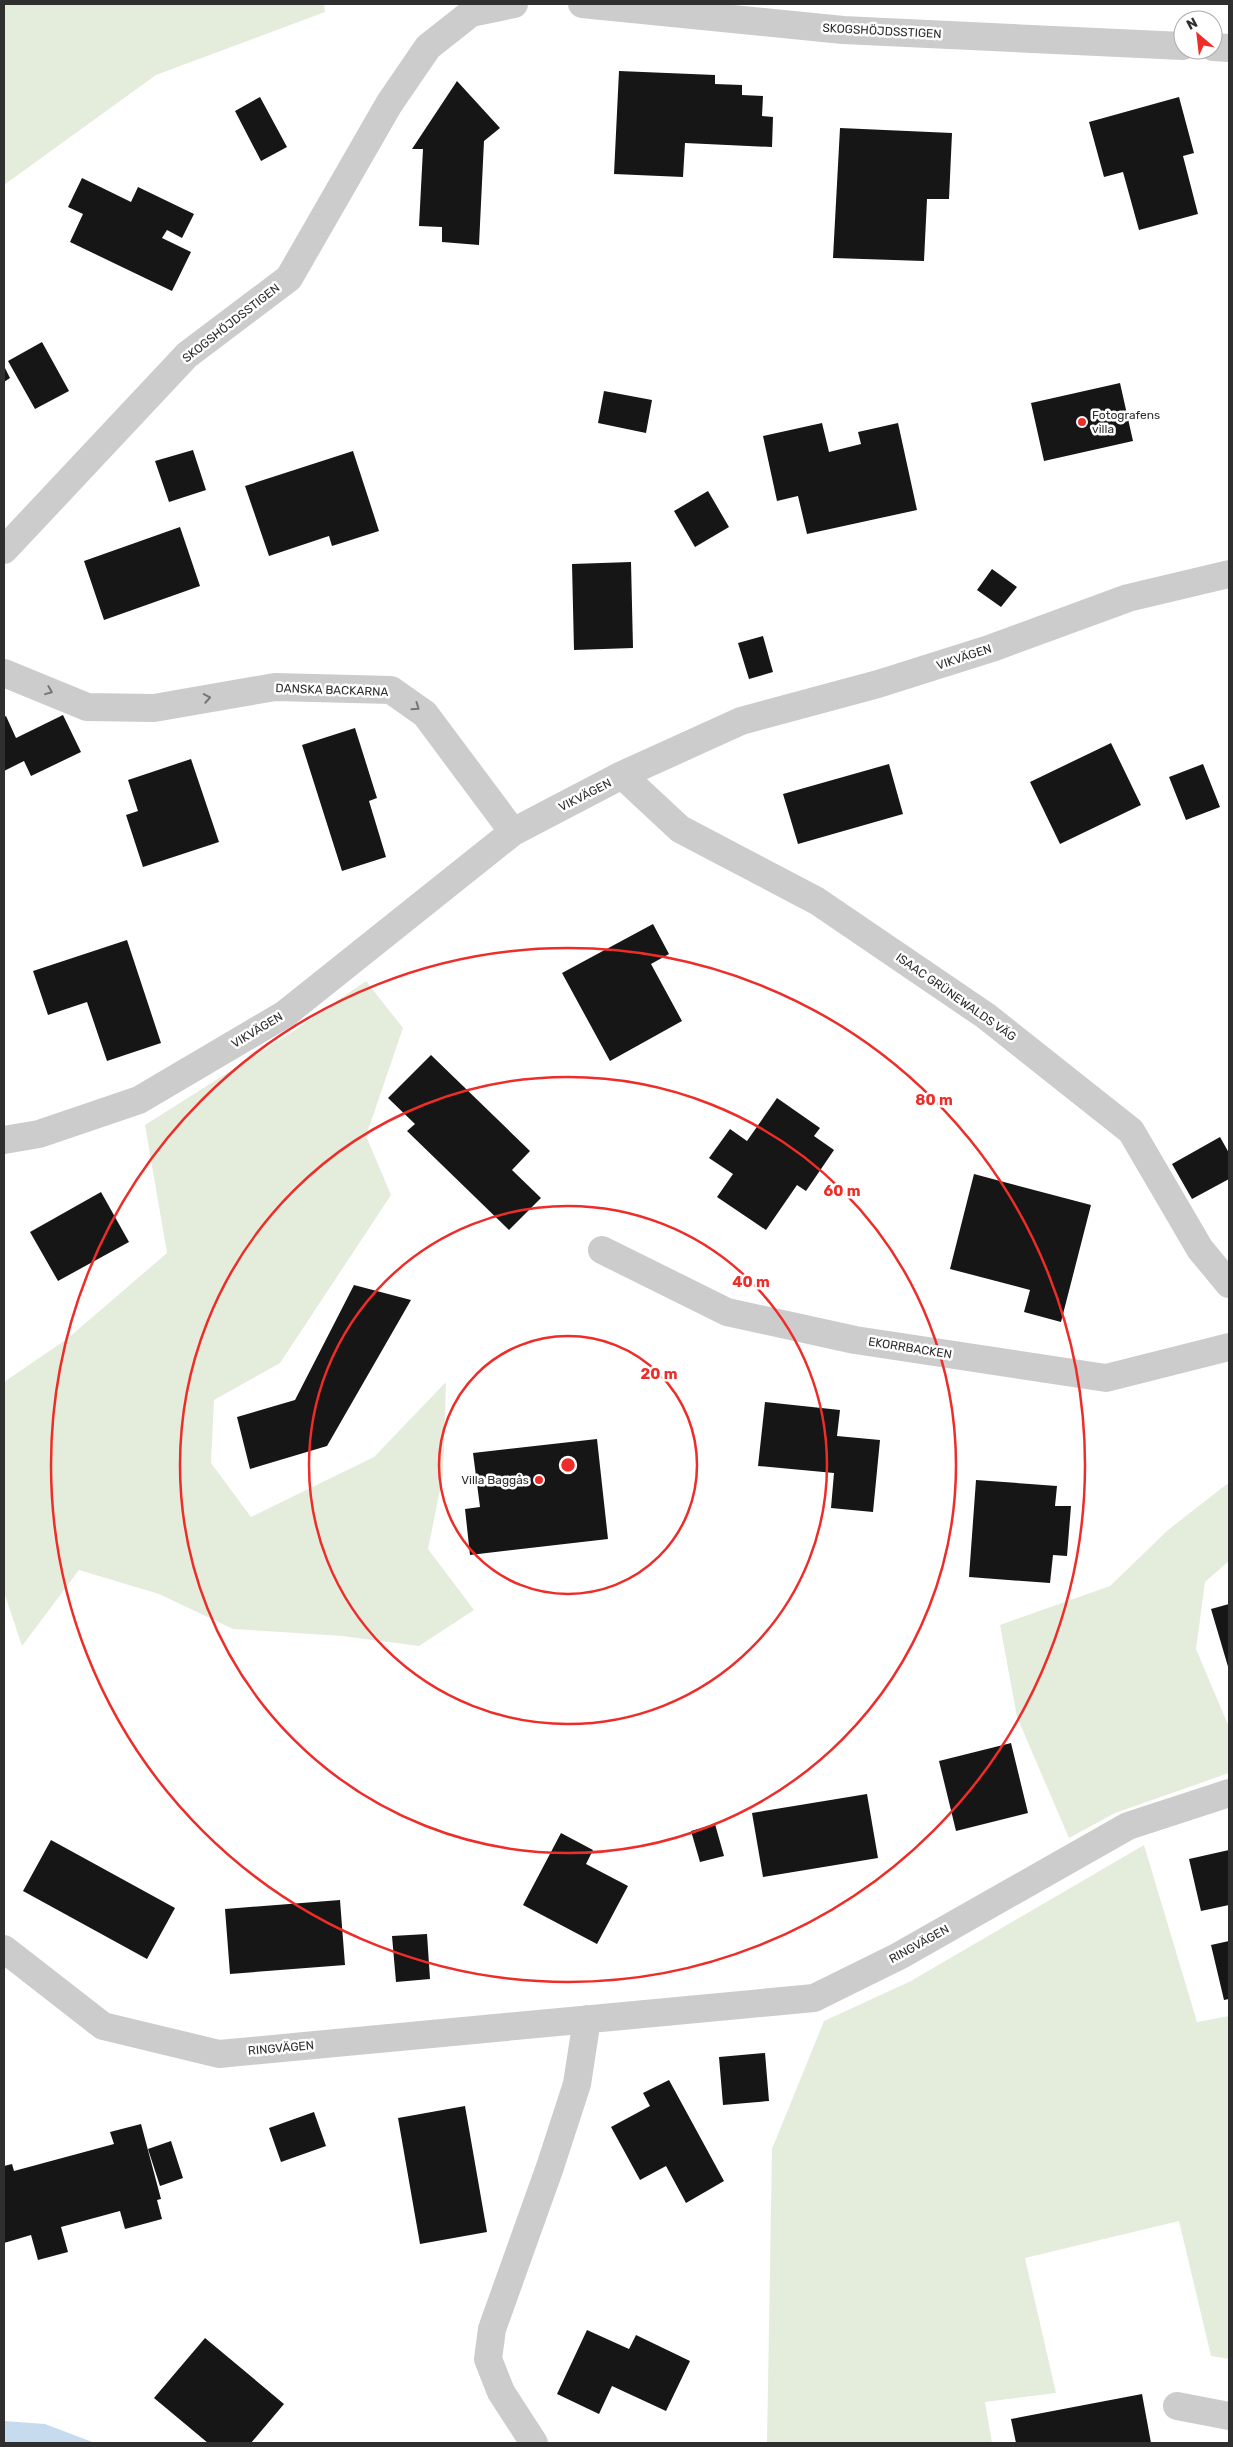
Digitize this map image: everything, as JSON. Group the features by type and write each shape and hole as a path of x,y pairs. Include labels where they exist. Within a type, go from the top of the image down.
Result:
{"street":[{"name":"SKOGSHÖJDSSTIGEN","path":"4,550 187,355 289,278 389,104 428,47 471,13 514,4"},
{"name":"SKOGSHÖJDSSTIGEN","path":"582,4 843,30 1173,46"},
{"name":"VIKVÄGEN","path":"4,1140 39,1134 139,1100 284,1014 393,930 513,832 622,776 741,721 878,684 992,648 1128,598 1229,574"},
{"name":"DANSKA BACKARNA","path":"4,673 87,707 154,708 275,686 391,690 425,714 513,832"},
{"name":"ISAAC GRÜNEWALDS VÄG","path":"622,776 680,830 817,901 986,1016 1132,1132 1200,1249 1229,1284"},
{"name":"EKORRBACKEN","path":"602,1250 727,1312 855,1340 1106,1378 1229,1347"},
{"name":"RINGVÄGEN","path":"4,1949 103,2026 219,2054 814,1998 899,1956 1128,1826 1229,1793"},
{"path":"534,2443 501,2392 488,2359 492,2329 550,2168 577,2084 587,2019"},
{"path":"1177,2406 1229,2416"}],"green space":[{"path":"4,4 324,4 325,12 156,75 4,185"},
{"path":"366,981 403,1028 366,1136 391,1195 280,1363 214,1400 211,1463 251,1517 374,1457 446,1382 443,1475 428,1549 474,1610 419,1646 342,1636 233,1629 159,1594 79,1570 22,1646 4,1592 4,1382 67,1339 167,1253 145,1125 295,1030"},
{"path":"1229,1484 1229,1561 1205,1582 1196,1649 1229,1727 1229,1773 1115,1813 1069,1838 1017,1717 1000,1625 1110,1586 1168,1530"},
{"path":"1144,1845 1197,2022 1229,2016 1229,2359 1211,2356 1179,2221 1025,2258 1056,2393 985,2402 992,2443 767,2443 772,2149 824,2021 911,1981"}],"water":[{"path":"4,2421 45,2424 95,2443 4,2443"}],"building":[{"path":"619,71 715,75 715,84 742,85 742,95 763,96 762,116 773,117 772,147 685,143 683,177 614,174"},
{"path":"457,81 500,128 484,141 479,245 442,242 442,227 419,226 423,149 412,149"},
{"path":"260,97 287,147 261,161 235,111"},
{"path":"1179,97 1194,153 1183,156 1198,214 1139,230 1123,172 1104,177 1089,122"},
{"path":"840,128 952,133 949,199 927,199 924,261 833,258"},
{"path":"82,178 131,202 138,187 194,214 182,238 167,230 162,238 191,252 172,291 70,242 83,214 68,207"},
{"path":"42,342 69,391 35,409 8,361"},
{"path":"4,366 10,378 4,382"},
{"name":"Fotografens villa","path":"1120,383 1133,441 1044,461 1031,403"},
{"path":"604,391 652,400 646,433 598,423"},
{"path":"822,423 829,452 861,444 858,432 898,423 917,510 807,534 798,496 777,501 763,436"},
{"path":"193,450 206,490 169,502 155,461"},
{"path":"353,451 379,531 332,546 329,536 269,556 245,486"},
{"path":"708,491 729,527 695,547 674,511"},
{"path":"180,527 200,586 104,620 84,561"},
{"path":"631,562 633,648 574,650 572,564"},
{"path":"992,569 1017,587 1001,607 977,590"},
{"path":"763,636 773,672 749,679 738,643"},
{"path":"63,715 81,752 31,776 24,761 4,771 4,717 6,716 16,738"},
{"path":"355,728 377,798 369,801 386,857 342,871 302,745"},
{"path":"1111,743 1141,805 1060,844 1030,782"},
{"path":"191,759 219,842 143,867 126,815 138,811 128,780"},
{"path":"889,764 903,814 798,844 783,794"},
{"path":"1203,764 1220,807 1186,820 1169,777"},
{"path":"653,924 669,954 651,964 682,1021 610,1061 562,973"},
{"path":"127,940 161,1043 107,1061 87,1002 48,1015 33,971"},
{"path":"431,1055 530,1151 512,1170 541,1198 509,1230 407,1131 415,1124 388,1098"},
{"path":"777,1098 820,1128 814,1136 834,1150 806,1191 797,1185 766,1230 717,1197 733,1174 709,1158 730,1129 747,1141"},
{"path":"1220,1137 1229,1153 1229,1179 1192,1199 1172,1164"},
{"path":"974,1174 1091,1205 1061,1322 1024,1312 1030,1290 950,1269"},
{"path":"101,1192 129,1242 58,1281 30,1232"},
{"path":"354,1285 411,1300 327,1446 250,1469 237,1417 295,1400"},
{"path":"765,1402 840,1410 837,1436 880,1440 873,1512 831,1508 834,1473 758,1466"},
{"name":"Villa Baggås","path":"597,1439 608,1539 470,1555 465,1509 480,1507 473,1453"},
{"path":"976,1480 1057,1486 1055,1506 1071,1506 1067,1556 1053,1555 1050,1583 969,1577"},
{"path":"1229,1604 1229,1670 1211,1609"},
{"path":"1011,1743 1028,1813 956,1831 939,1761"},
{"path":"867,1794 878,1858 763,1877 752,1813"},
{"path":"715,1824 724,1856 700,1862 691,1831"},
{"path":"561,1833 593,1850 586,1864 628,1886 597,1944 523,1905"},
{"path":"51,1840 175,1908 147,1959 23,1891"},
{"path":"1229,1850 1229,1905 1201,1911 1189,1859"},
{"path":"340,1900 345,1965 230,1974 225,1909"},
{"path":"427,1934 430,1979 396,1982 392,1936"},
{"path":"1229,1941 1229,1999 1224,2000 1211,1945"},
{"path":"765,2053 769,2101 723,2105 719,2057"},
{"path":"669,2080 724,2181 686,2203 666,2166 640,2180 611,2127 650,2106 643,2093"},
{"path":"465,2106 487,2232 420,2244 398,2118"},
{"path":"314,2112 326,2146 281,2162 269,2128"},
{"path":"141,2124 161,2199 157,2200 162,2219 125,2229 120,2211 61,2227 68,2252 38,2260 31,2235 4,2243 4,2166 12,2164 14,2171 114,2144 110,2132"},
{"path":"171,2141 183,2178 160,2186 148,2149"},
{"path":"587,2330 629,2349 636,2335 690,2361 666,2411 612,2386 599,2414 557,2394"},
{"path":"205,2338 284,2404 251,2443 208,2443 154,2398"},
{"path":"1142,2394 1151,2443 1016,2443 1011,2419"}],"place":[{"name":"Fotografens villa","path":"1082,422"},
{"name":"Villa Baggås","path":"539,1480"}]}
